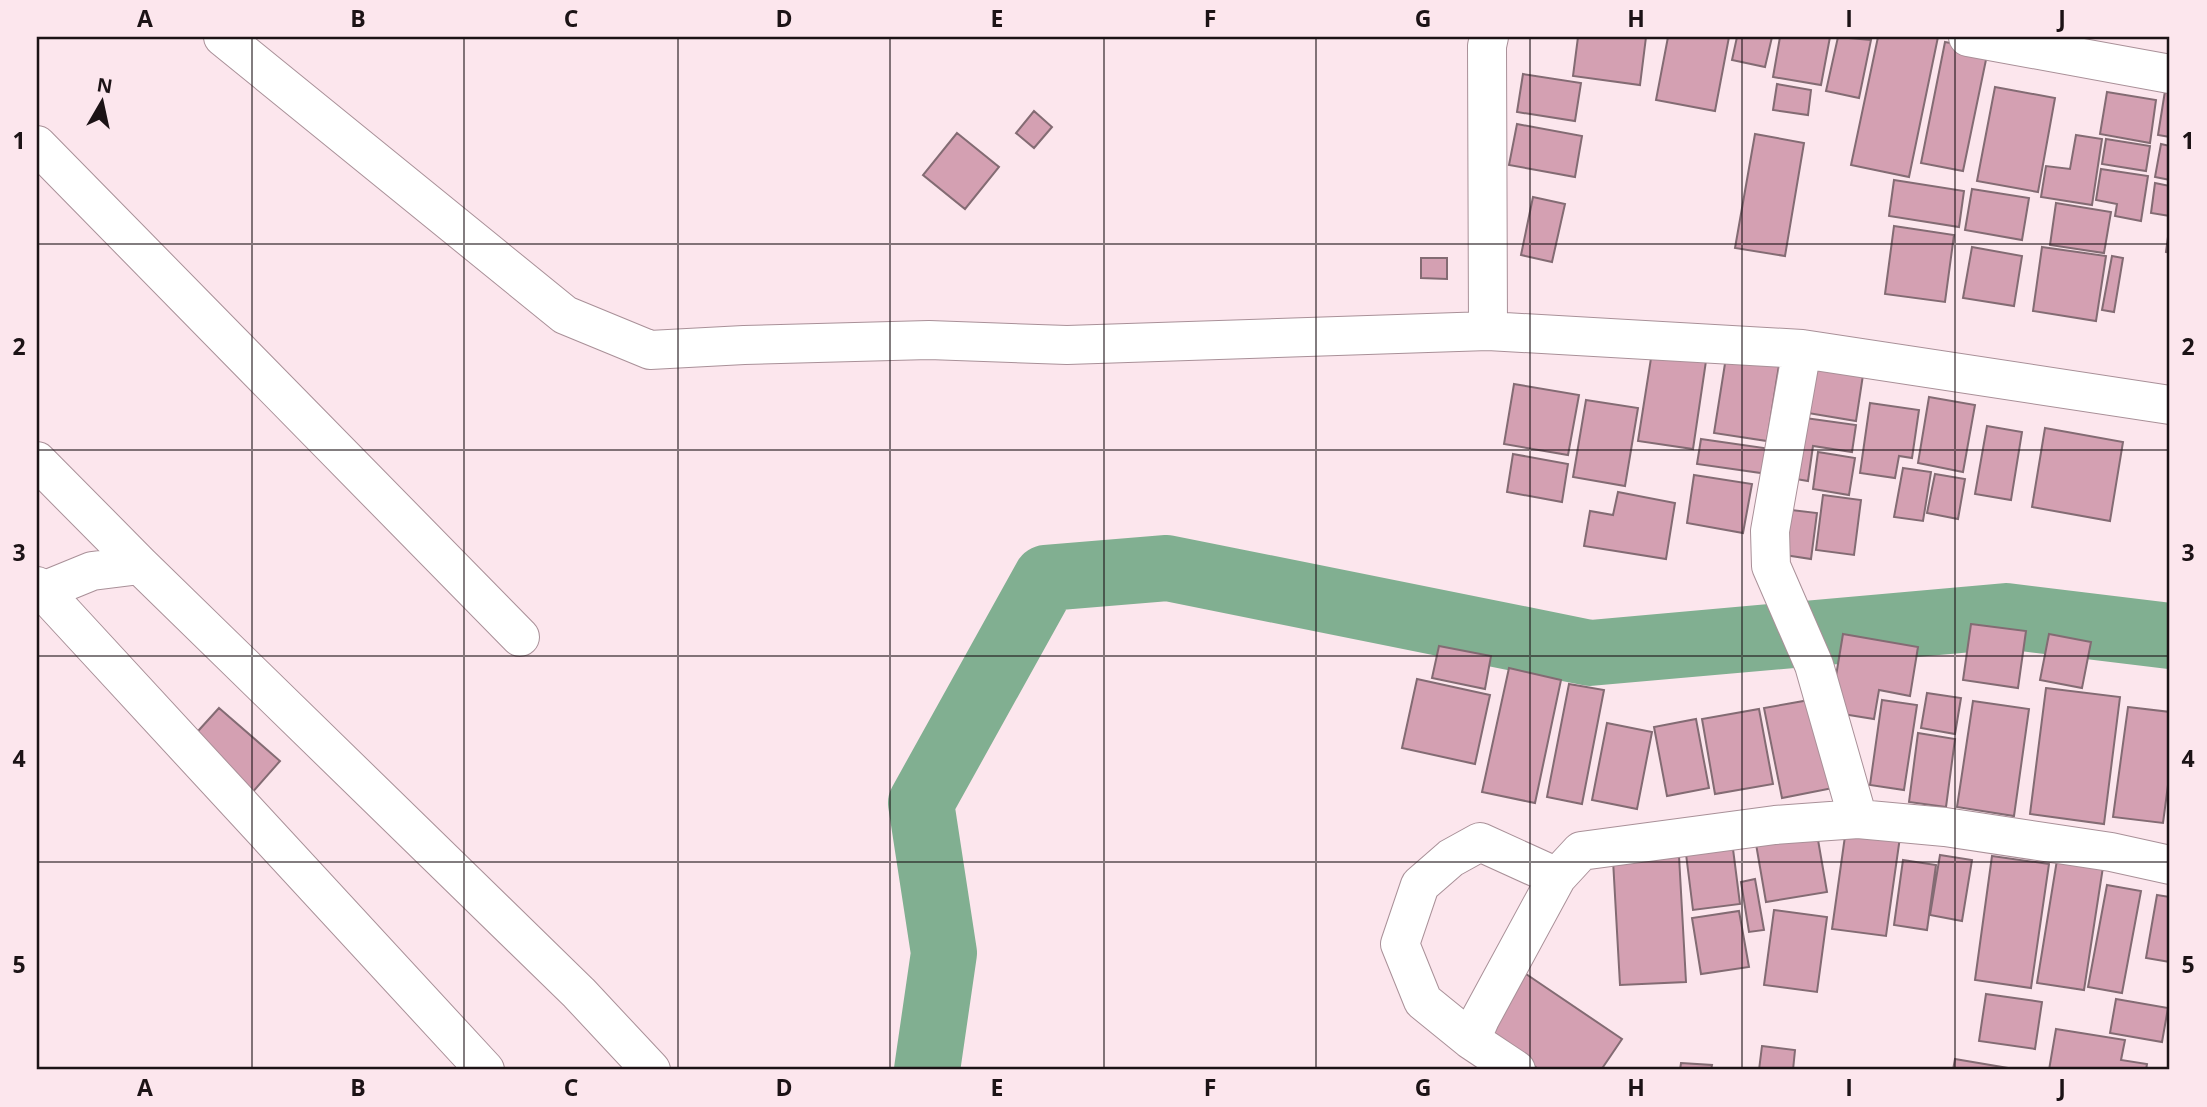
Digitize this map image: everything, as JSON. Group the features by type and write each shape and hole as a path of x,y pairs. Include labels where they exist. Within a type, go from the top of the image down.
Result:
{"street":[{"path":"223,37 565,314 650,350 929,340 1067,345 1488,331 1802,349 2170,405"},
{"path":"1488,331 1486,46 1489,37"},
{"path":"1968,37 2170,74"},
{"path":"37,145 520,637"},
{"path":"1802,349 1770,531 1771,566 1814,665 1858,818"},
{"path":"37,461 579,993 652,1070"},
{"path":"140,565 92,571 40,588 485,1070"},
{"path":"1471,1040 1557,877 1581,851 1775,825 1858,818 1945,827 2084,848 2170,865"},
{"path":"1516,1070 1471,1040 1423,1001 1400,944 1420,885 1451,858 1480,842 1557,877"}],"building":[{"path":"1578,37 1646,37 1640,85 1573,76"},
{"path":"1668,37 1729,37 1715,111 1656,100"},
{"path":"1737,37 1772,37 1765,67 1732,60"},
{"path":"1780,37 1830,37 1821,85 1773,77"},
{"path":"1838,37 1871,40 1859,98 1826,91"},
{"path":"1878,37 1938,37 1909,177 1851,165"},
{"path":"1945,42 1988,50 1963,171 1921,163"},
{"path":"1523,74 1581,83 1575,121 1517,112"},
{"path":"1777,84 1811,90 1808,115 1773,110"},
{"path":"1995,87 2055,98 2038,192 1977,181"},
{"path":"2165,91 2170,92 2170,137 2158,135"},
{"path":"2107,92 2156,100 2150,143 2100,134"},
{"path":"1034,111 1052,127 1034,148 1016,133"},
{"path":"1517,124 1582,136 1575,177 1509,165"},
{"path":"957,133 999,167 965,209 923,175"},
{"path":"1755,134 1804,143 1785,256 1735,248"},
{"path":"2076,135 2102,139 2092,205 2041,197 2046,166 2070,169"},
{"path":"2106,139 2150,146 2146,171 2102,164"},
{"path":"2161,144 2170,146 2170,180 2155,177"},
{"path":"2101,169 2148,176 2141,221 2115,216 2117,204 2096,200"},
{"path":"1894,180 1964,191 1959,227 1889,216"},
{"path":"2155,183 2170,186 2170,216 2151,213"},
{"path":"1972,189 2029,198 2022,240 1965,230"},
{"path":"1533,197 1565,204 1552,262 1521,255"},
{"path":"2056,203 2111,212 2104,253 2050,245"},
{"path":"2170,222 2170,253 2166,252"},
{"path":"1894,226 1954,235 1945,302 1885,294"},
{"path":"1972,247 2022,256 2014,306 1963,298"},
{"path":"2042,247 2106,256 2096,321 2033,311"},
{"path":"2112,256 2123,258 2114,312 2102,310"},
{"path":"1421,258 1447,258 1447,279 1421,278"},
{"path":"1727,351 1780,359 1767,441 1714,433"},
{"path":"1652,352 1706,361 1693,449 1638,441"},
{"path":"1809,367 1863,375 1856,421 1802,412"},
{"path":"1514,384 1579,395 1568,455 1504,444"},
{"path":"1929,397 1975,405 1963,472 1918,463"},
{"path":"1586,400 1638,408 1625,486 1573,477"},
{"path":"1870,403 1919,410 1912,458 1899,456 1895,478 1860,473"},
{"path":"1798,417 1856,425 1852,452 1813,446 1808,481 1790,478"},
{"path":"1987,426 2022,432 2011,500 1975,494"},
{"path":"2045,428 2123,442 2110,521 2032,507"},
{"path":"1701,439 1771,449 1768,474 1697,464"},
{"path":"1818,452 1855,458 1849,495 1813,489"},
{"path":"1513,454 1568,464 1562,502 1507,492"},
{"path":"1903,468 1931,472 1923,521 1894,517"},
{"path":"1935,474 1965,479 1958,519 1927,513"},
{"path":"1694,475 1752,484 1743,533 1687,523"},
{"path":"1618,492 1675,503 1666,559 1584,546 1590,511 1613,515"},
{"path":"1823,495 1861,500 1854,555 1816,550"},
{"path":"1783,509 1817,513 1811,559 1778,554"},
{"path":"1971,624 2026,631 2018,688 1963,680"},
{"path":"1843,634 1918,647 1910,696 1879,690 1874,719 1830,712"},
{"path":"2049,634 2091,642 2082,688 2040,680"},
{"path":"1439,646 1491,656 1485,689 1432,678"},
{"path":"1509,668 1561,680 1535,803 1482,792"},
{"path":"1417,679 1490,695 1475,764 1402,748"},
{"path":"1569,684 1604,690 1582,804 1547,797"},
{"path":"2046,688 2120,697 2104,824 2030,814"},
{"path":"1927,693 1961,698 1955,734 1921,728"},
{"path":"1815,699 1833,788 1782,798 1764,708"},
{"path":"1882,700 1917,705 1904,790 1870,785"},
{"path":"1973,701 2029,709 2014,816 1957,807"},
{"path":"2128,707 2170,712 2170,770 2163,823 2113,817"},
{"path":"219,708 280,761 250,795 189,741"},
{"path":"1759,709 1773,784 1715,794 1702,719"},
{"path":"1696,719 1709,788 1667,796 1654,727"},
{"path":"1607,723 1652,732 1637,809 1592,800"},
{"path":"1918,733 1955,739 1946,807 1909,802"},
{"path":"1846,829 1900,837 1886,936 1832,929"},
{"path":"1817,834 1827,892 1766,902 1756,844"},
{"path":"1733,849 1740,904 1693,910 1686,854"},
{"path":"1940,855 1972,860 1962,921 1930,915"},
{"path":"1679,856 1686,982 1620,985 1613,860"},
{"path":"1992,856 2049,864 2031,988 1975,980"},
{"path":"1903,860 1936,865 1927,930 1894,925"},
{"path":"2057,860 2103,867 2084,990 2037,983"},
{"path":"1755,879 1764,930 1749,932 1741,882"},
{"path":"2107,885 2141,891 2122,993 2088,987"},
{"path":"2157,895 2170,897 2170,962 2146,958"},
{"path":"1774,910 1827,917 1817,992 1764,985"},
{"path":"1739,911 1749,967 1701,974 1692,918"},
{"path":"1526,974 1622,1039 1601,1070 1540,1070 1485,1033"},
{"path":"1986,994 2042,1002 2035,1049 1979,1041"},
{"path":"2116,999 2168,1008 2162,1042 2110,1033"},
{"path":"2056,1029 2125,1040 2121,1060 2147,1064 2146,1070 2049,1070"},
{"path":"1762,1046 1795,1050 1793,1070 1759,1070"},
{"path":"1955,1059 2020,1070 1953,1070"},
{"path":"1681,1063 1712,1065 1711,1070 1680,1070"}],"waterway":[{"path":"927,1070 944,953 921,803 1046,578 1167,568 1590,653 2006,616 2170,636"}]}
